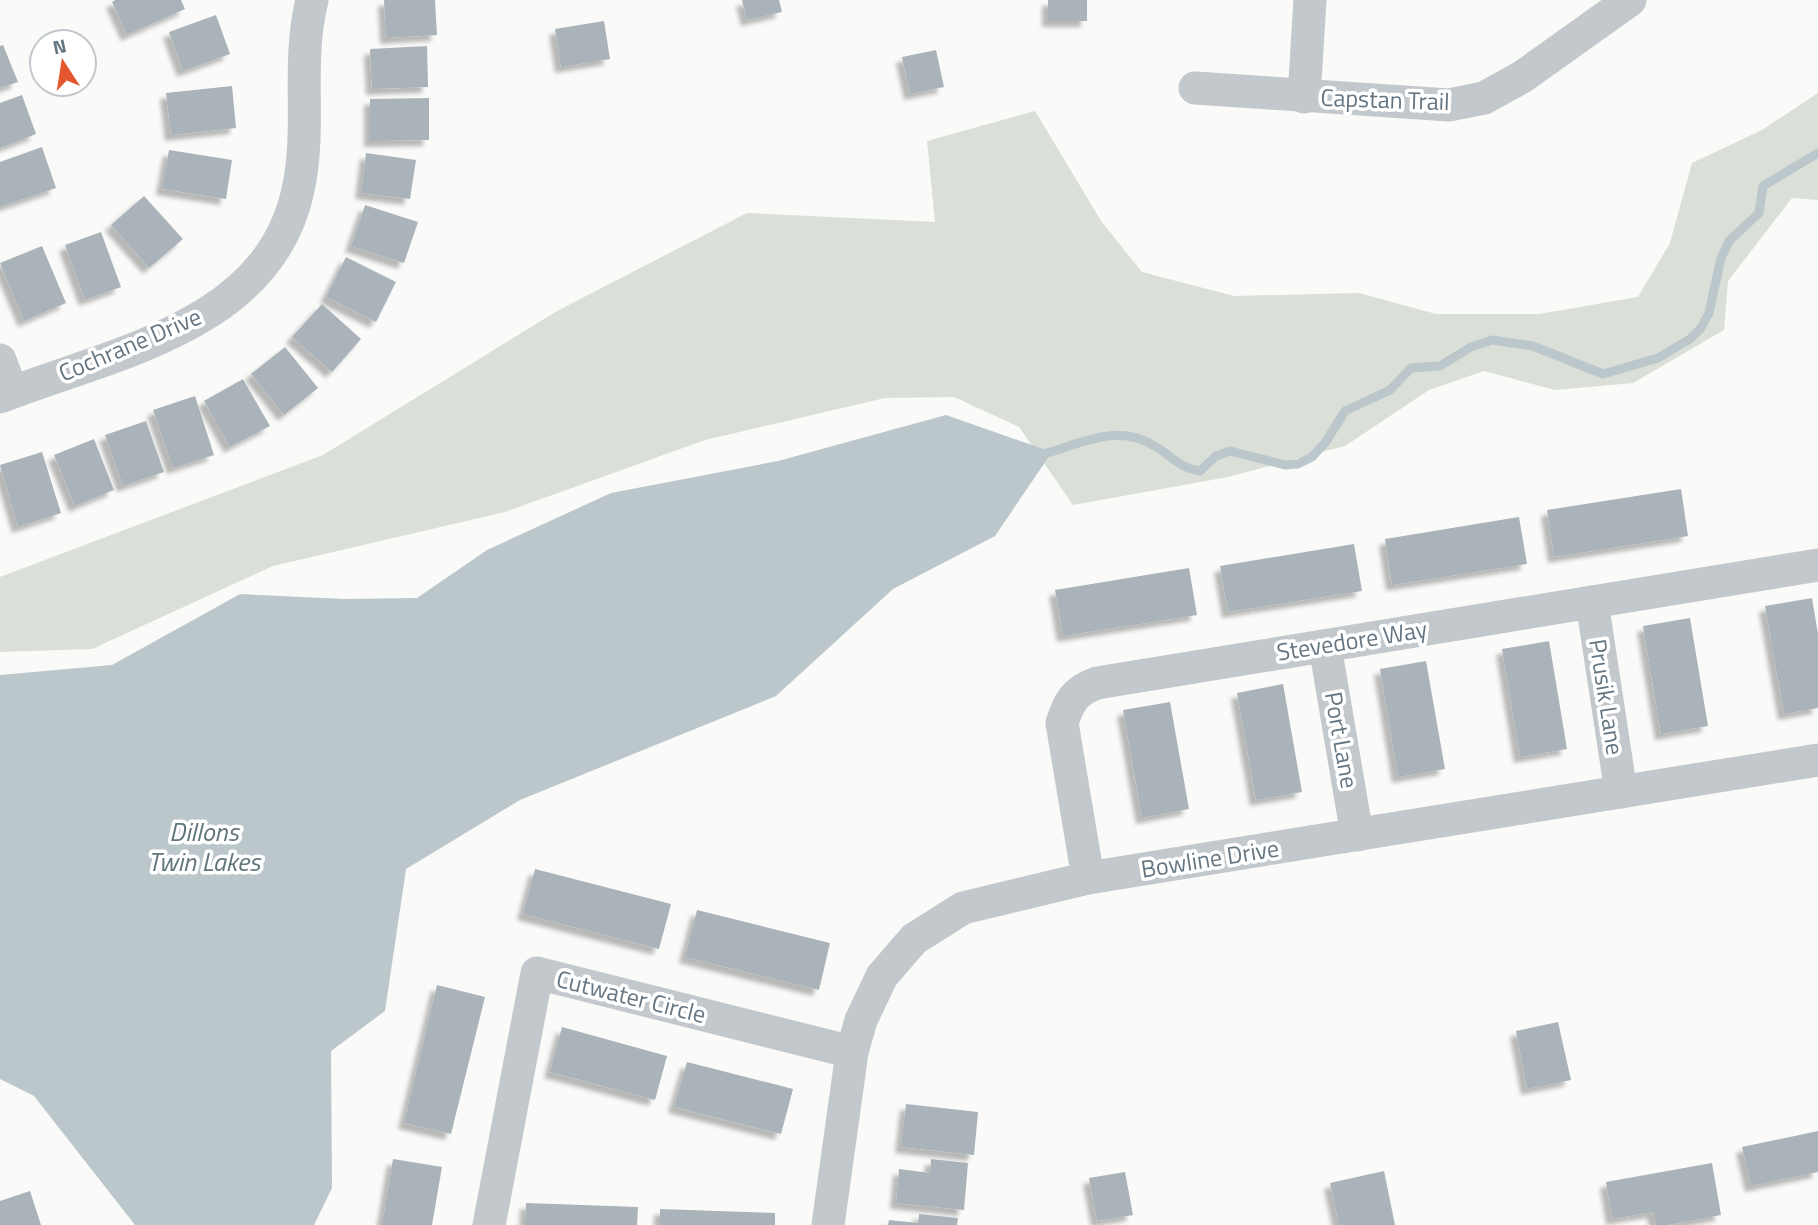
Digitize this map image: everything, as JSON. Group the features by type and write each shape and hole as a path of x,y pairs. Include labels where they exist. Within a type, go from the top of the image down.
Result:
{"street":[{"name":"Cochrane Drive","path":"6,394 159,338 222,306 264,266 284,236 298,190 306,133 302,71 312,0"},
{"path":"1304,96 1310,0"},
{"name":"Capstan Trail","path":"1195,88 1449,106 1484,99 1522,77 1630,0"},
{"path":"0,360 6,394"},
{"name":"Stevedore Way","path":"1088,878 1062,723 1068,704 1079,690 1097,683 1818,565"},
{"name":"Prusik Lane","path":"1592,602 1621,792"},
{"name":"Port Lane","path":"1325,646 1357,835"},
{"name":"Bowline Drive","path":"828,1225 852,1052 861,1020 882,976 914,939 963,908 1088,878 1818,760"},
{"name":"Cutwater Circle","path":"489,1225 537,973 852,1052"}],"shaded area":[{"path":"1818,93 1818,200 1792,198 1728,281 1724,330 1633,383 1555,390 1484,371 1429,390 1345,446 1228,477 1073,505 1019,427 954,397 885,398 705,440 505,512 273,566 92,649 0,652 0,577 323,455 557,311 747,213 935,222 927,141 1035,111 1101,221 1142,272 1234,296 1359,293 1436,314 1539,314 1638,297 1670,243 1692,163 1762,130"}],"water":[{"name":"Dillons Twin Lakes","path":"946,415 1052,452 995,536 893,589 776,696 520,800 406,869 385,1011 331,1051 332,1188 314,1225 135,1225 34,1096 0,1079 0,675 112,665 240,594 344,599 417,598 487,550 611,493 778,461"}],"building":[{"path":"181,0 185,9 127,35 112,2"},
{"path":"384,0 435,0 437,35 386,38"},
{"path":"742,0 779,0 782,12 747,20"},
{"path":"1048,0 1087,0 1087,21 1048,21"},
{"path":"216,15 230,54 183,71 169,32"},
{"path":"604,21 610,59 561,67 555,29"},
{"path":"3,45 18,82 0,88 0,46"},
{"path":"427,46 428,87 372,89 370,49"},
{"path":"936,50 944,87 910,94 902,57"},
{"path":"232,86 236,128 171,135 166,93"},
{"path":"22,95 36,134 0,148 0,103"},
{"path":"429,98 429,140 370,141 370,99"},
{"path":"42,147 56,188 0,207 0,162"},
{"path":"169,150 232,160 226,199 162,189"},
{"path":"366,153 416,160 410,199 361,193"},
{"path":"144,196 183,239 149,268 111,225"},
{"path":"365,205 418,222 404,263 351,246"},
{"path":"101,232 121,287 85,300 65,245"},
{"path":"42,246 66,303 24,321 0,263"},
{"path":"346,257 396,282 376,322 326,297"},
{"path":"322,304 361,339 332,372 292,337"},
{"path":"285,347 318,388 284,415 251,374"},
{"path":"243,379 270,426 230,447 204,401"},
{"path":"195,396 214,455 173,468 153,410"},
{"path":"146,421 164,472 123,486 105,435"},
{"path":"94,439 114,490 75,506 54,455"},
{"path":"42,452 61,513 18,527 0,465"},
{"path":"1681,489 1688,536 1554,557 1547,510"},
{"path":"1519,517 1527,564 1392,585 1385,539"},
{"path":"1354,544 1362,591 1228,612 1220,566"},
{"path":"1189,568 1197,615 1063,636 1055,590"},
{"path":"1812,598 1818,634 1818,708 1784,714 1765,606"},
{"path":"1690,618 1708,726 1661,734 1643,626"},
{"path":"1549,641 1567,749 1520,757 1502,649"},
{"path":"1426,661 1445,769 1398,777 1380,669"},
{"path":"1283,684 1302,792 1256,800 1237,693"},
{"path":"1170,702 1189,809 1142,818 1123,710"},
{"path":"535,869 671,904 659,949 523,914"},
{"path":"697,910 830,943 819,990 685,957"},
{"path":"437,985 485,997 451,1134 404,1123"},
{"path":"1558,1022 1571,1080 1527,1089 1516,1031"},
{"path":"562,1027 667,1056 655,1100 550,1072"},
{"path":"687,1062 793,1089 781,1134 674,1107"},
{"path":"906,1104 978,1112 974,1155 901,1147"},
{"path":"1818,1131 1818,1172 1751,1186 1742,1147"},
{"path":"393,1159 442,1167 432,1225 382,1225"},
{"path":"931,1159 968,1163 964,1210 896,1203 899,1169 930,1173"},
{"path":"1712,1163 1721,1215 1668,1225 1656,1225 1653,1212 1612,1219 1606,1182"},
{"path":"1384,1171 1395,1225 1339,1225 1330,1183"},
{"path":"1125,1172 1133,1215 1097,1221 1089,1178"},
{"path":"30,1191 41,1225 0,1225 0,1201"},
{"path":"526,1203 638,1207 637,1225 525,1225"},
{"path":"660,1209 775,1213 775,1225 660,1225"},
{"path":"919,1214 958,1218 957,1225 888,1225 889,1220 918,1223"}],"waterway":[{"path":"1043,454 1114,435 1143,440 1193,470 1200,471 1216,456 1230,451 1285,465 1298,464 1312,457 1325,443 1345,411 1390,390 1411,368 1440,366 1471,347 1492,340 1533,346 1603,374 1658,358 1690,339 1701,328 1709,313 1721,258 1729,241 1759,213 1763,186 1818,153"}]}
